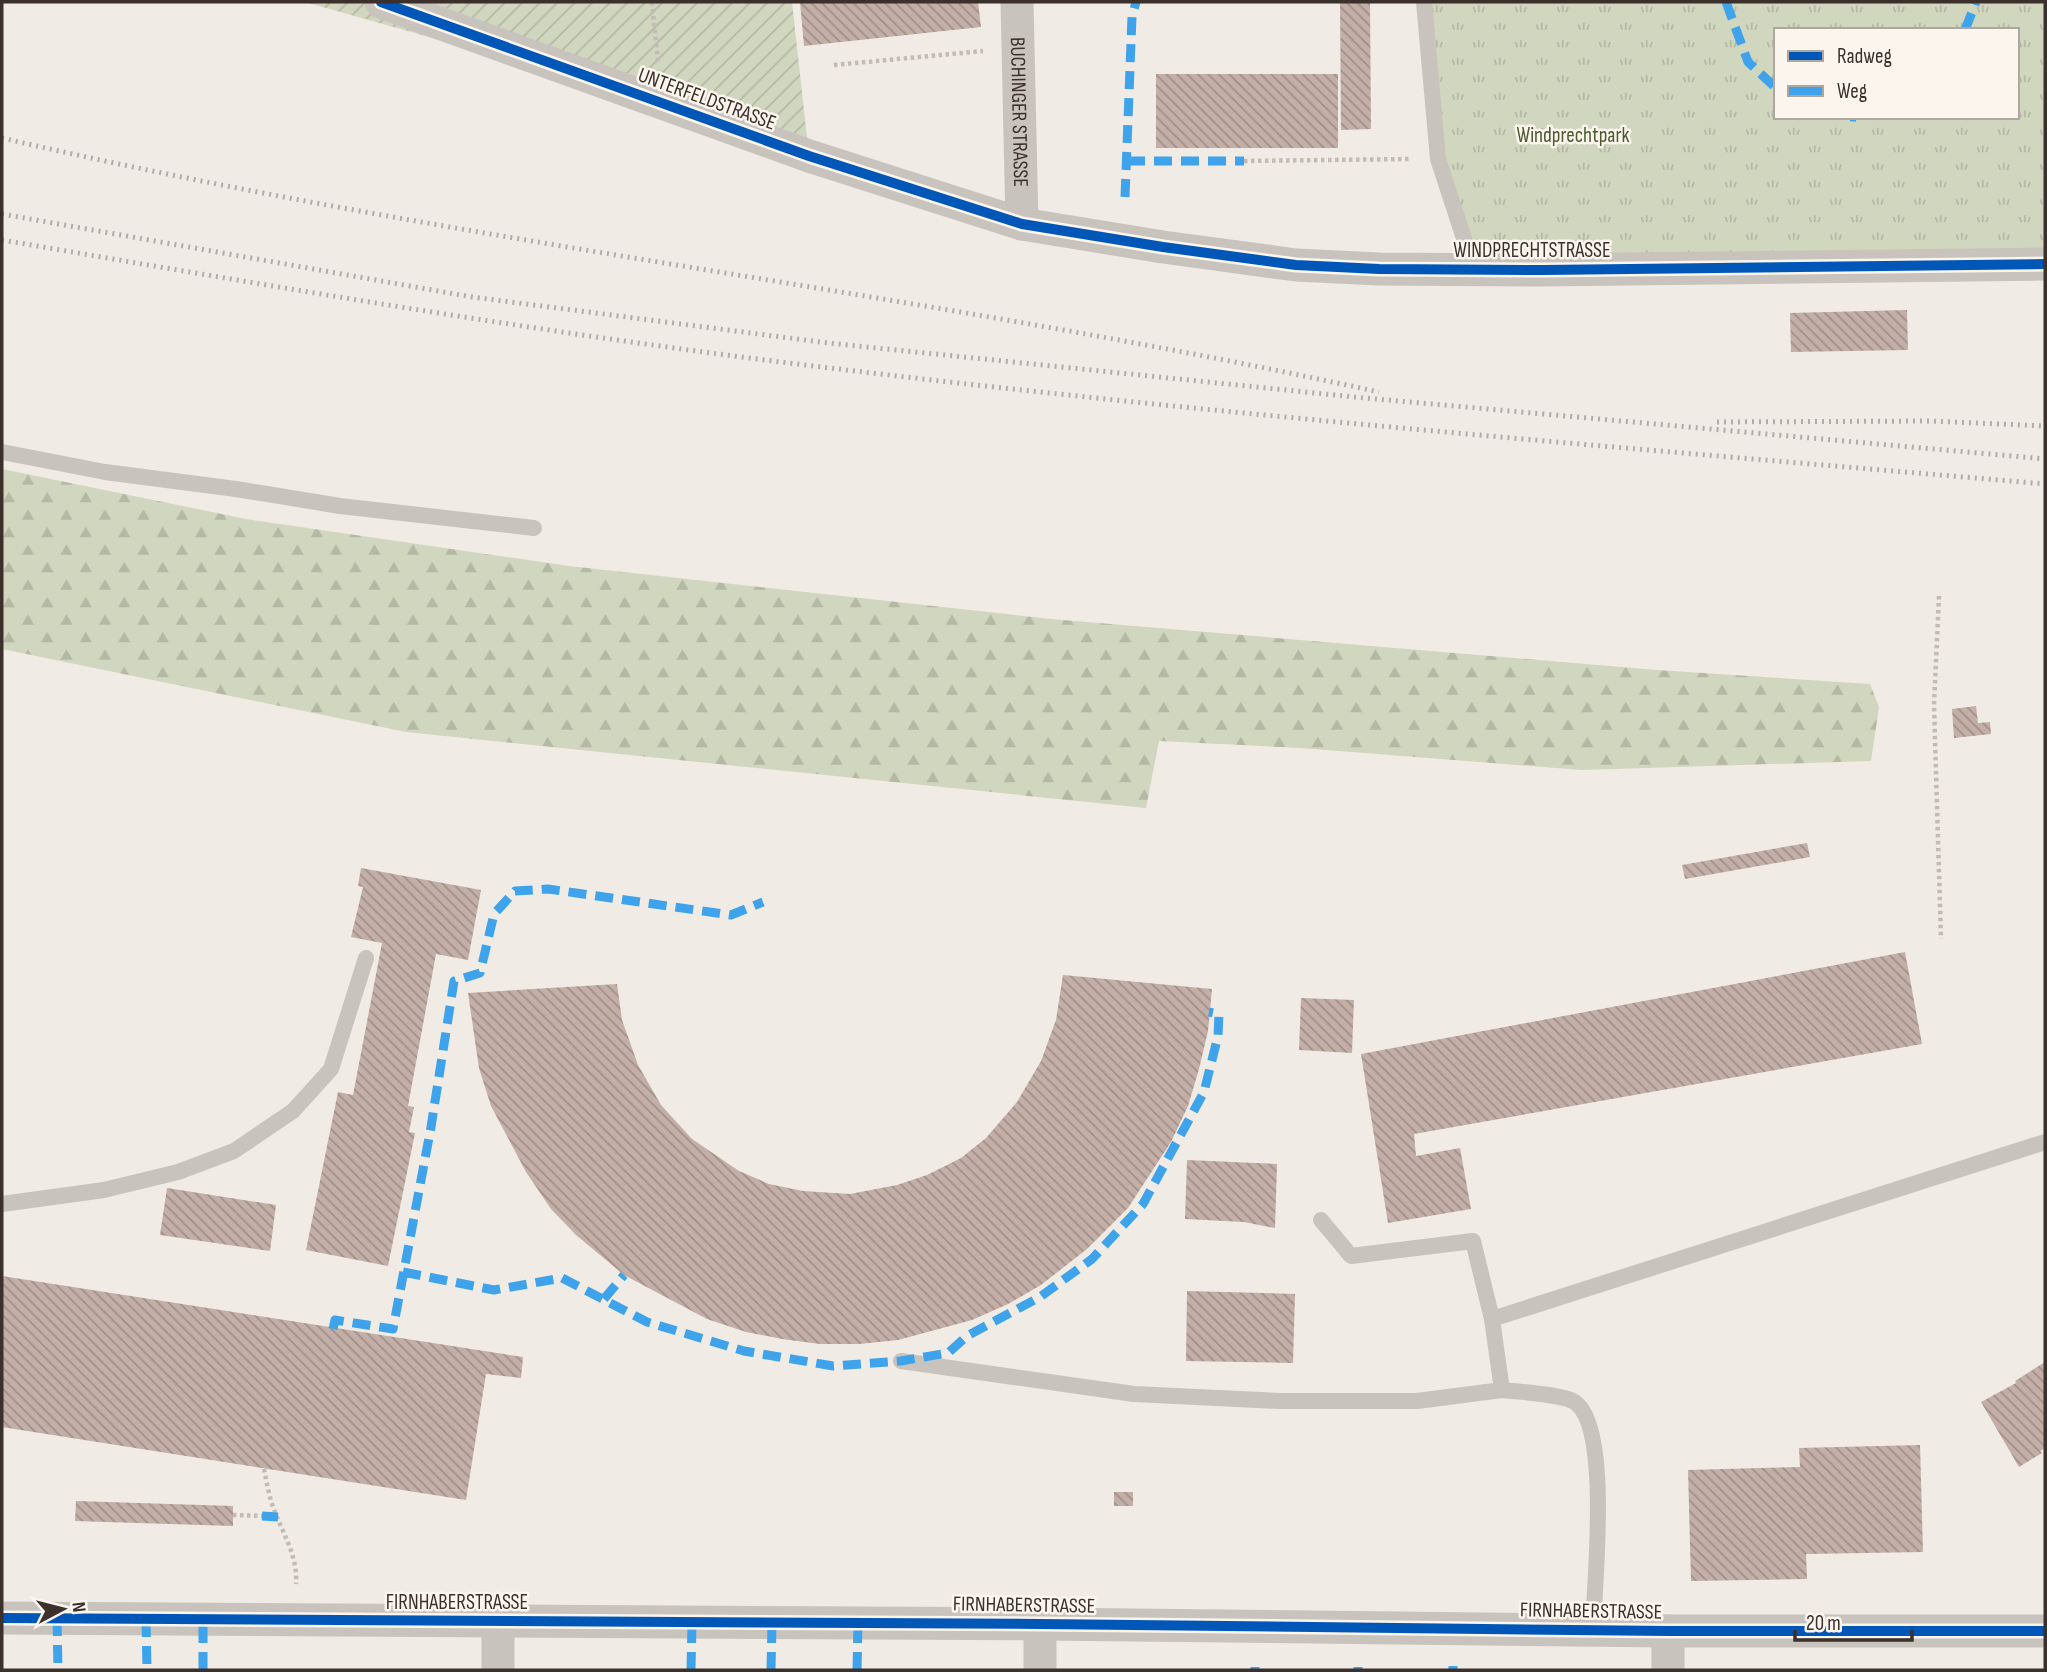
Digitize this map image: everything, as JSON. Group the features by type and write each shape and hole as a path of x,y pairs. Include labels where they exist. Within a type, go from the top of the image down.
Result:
{"street":[{"name":"UNTERFELDSTRASSE","path":"381,2 809,156 1022,224"},
{"name":"BUCHINGER STRASSE","path":"1017,2 1022,224"},
{"name":"WINDPRECHTSTRASSE","path":"1022,224 1296,265 1379,269 2045,264"},
{"name":"FIRNHABERSTRASSE","path":"2,1618 1668,1631 2045,1631"},
{"path":"498,1621 498,1670"},
{"path":"1040,1624 1040,1670"},
{"path":"1668,1631 1668,1670"}],"lane":[{"path":"1424,2 1438,159 1474,269"},
{"path":"2,452 105,472 340,506 534,528"},
{"path":"2,1204 104,1190 178,1172 234,1151 274,1124 293,1111 331,1069 366,958"},
{"path":"1492,1319 2045,1143"},
{"path":"1321,1220 1352,1256 1473,1241 1492,1319 1502,1390"},
{"path":"901,1361 1134,1394 1266,1401 1417,1401 1502,1390 1566,1398 1577,1404 1590,1429 1599,1477 1593,1630"}],"path":[{"path":"651,100 658,65 652,2"},
{"path":"834,65 1018,48"},
{"path":"1244,160 1438,159"},
{"path":"1939,596 1934,705 1941,939"},
{"path":"264,1469 271,1501 294,1555 297,1569"},
{"path":"233,1515 262,1516"}],"green space":[{"path":"305,2 792,2 809,156 651,100"},
{"name":"Windprechtpark","path":"1424,2 2045,2 2045,264 1474,269 1438,159"},
{"path":"2,469 246,519 569,566 1051,619 1657,670 1870,684 1879,707 1871,761 1582,770 1300,748 1159,741 1146,808 406,732 2,649"}],"building":[{"path":"800,2 978,2 981,27 804,46"},
{"path":"1340,3 1370,3 1371,129 1341,130"},
{"path":"1156,74 1338,74 1338,148 1156,148"},
{"path":"1907,310 1908,350 1791,352 1790,313"},
{"path":"1976,706 1978,723 1990,722 1991,734 1954,738 1952,709"},
{"path":"1807,843 1810,857 1685,879 1682,865"},
{"path":"361,868 481,890 468,960 436,954 408,1106 414,1107 409,1132 415,1133 388,1266 306,1250 338,1092 353,1095 382,943 351,937 363,887 358,886"},
{"path":"1905,952 1922,1044 1414,1134 1416,1156 1460,1148 1471,1209 1388,1223 1361,1054"},
{"path":"1063,975 1212,989 1208,1031 1199,1069 1188,1106 1171,1142 1128,1208 1087,1249 1041,1285 972,1320 898,1340 859,1344 820,1344 782,1339 746,1332 707,1319 624,1275 576,1235 551,1209 526,1172 491,1106 479,1068 468,993 617,984 622,1020 638,1065 661,1105 692,1139 739,1171 769,1184 803,1191 850,1194 897,1185 927,1175 961,1158 986,1138 1017,1102 1041,1061 1056,1020"},
{"path":"1301,998 1354,1000 1352,1053 1299,1050"},
{"path":"1187,1160 1277,1164 1275,1228 1244,1222 1185,1219"},
{"path":"167,1188 276,1205 270,1251 160,1235"},
{"path":"2,1276 523,1357 521,1378 486,1374 466,1500 2,1427"},
{"path":"1187,1291 1295,1294 1293,1363 1186,1361"},
{"path":"2045,1362 2045,1448 2040,1451 2042,1453 2019,1467 1981,1402 2016,1383 2015,1381"},
{"path":"1920,1445 1923,1552 1806,1554 1807,1579 1691,1581 1688,1470 1800,1467 1799,1448"},
{"path":"1114,1492 1133,1492 1133,1506 1114,1506"},
{"path":"76,1501 233,1506 233,1526 75,1521"}],"railway":[{"path":"2,138 345,208 1035,325 1379,392"},
{"path":"2,214 472,297 828,343 1354,397 2045,459"},
{"path":"2,240 518,325 830,368 1285,417 2045,484"},
{"path":"1717,422 1930,421 2045,426"}],"marked path":[{"path":"1125,197 1132,17 1136,2"},
{"path":"1726,2 1748,62 1774,86"},
{"path":"1966,28 1976,2"},
{"path":"1127,161 1244,161"},
{"path":"333,1329 335,1320 393,1329 431,1127 454,981 480,973 494,914 515,891 548,889 731,915 763,902"},
{"path":"403,1272 494,1290 562,1278 647,1322 744,1351 833,1366 901,1361 948,1353 967,1336 1040,1297 1092,1259 1143,1204 1204,1092 1218,1036 1219,1014 1209,1012"},
{"path":"604,1299 624,1275"},
{"path":"262,1516 278,1517"},
{"path":"57,1618 58,1670"},
{"path":"146,1619 147,1670"},
{"path":"203,1619 203,1670"},
{"path":"691,1670 692,1622"},
{"path":"771,1670 772,1623"},
{"path":"857,1670 858,1623"}],"cycle path":[{"path":"381,2 809,156 1022,224 1163,247 1296,265 1379,269 1543,270 2045,264"},
{"path":"2,1618 1668,1631 2045,1631"}]}
